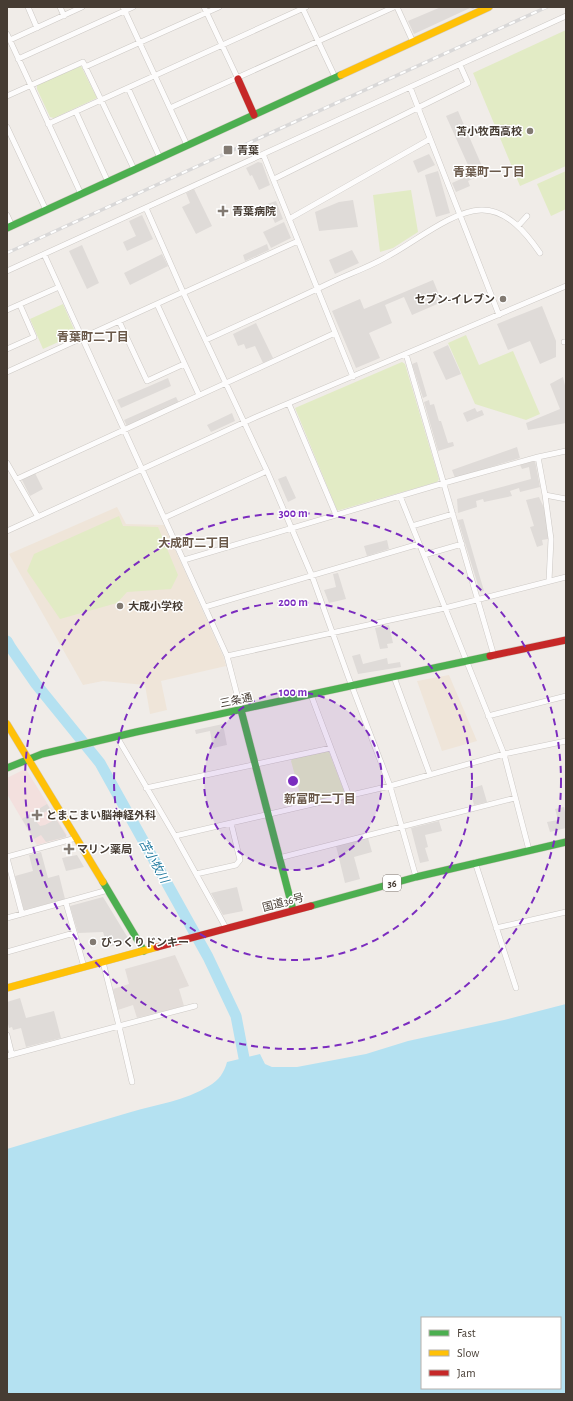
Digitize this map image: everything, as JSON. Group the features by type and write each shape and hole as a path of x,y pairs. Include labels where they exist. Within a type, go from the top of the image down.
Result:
{"main road":[{"path":"9,227 489,7"},
{"path":"238,79 254,115"},
{"name":"三条通","path":"7,768 55,751 566,640"},
{"path":"241,710 294,910"},
{"path":"7,724 144,951"},
{"name":"国道36号","path":"7,988 416,877 475,862 566,842"}],"street":[{"path":"28,7 37,28"},
{"path":"60,7 64,16"},
{"path":"10,40 82,7"},
{"path":"18,59 124,9 133,7"},
{"path":"204,7 238,79"},
{"path":"85,67 219,7"},
{"path":"48,124 304,7 335,78"},
{"path":"170,108 397,7 413,42"},
{"path":"124,9 188,145"},
{"path":"7,271 566,16"},
{"path":"7,34 80,194"},
{"path":"7,96 83,62 134,170"},
{"path":"274,179 468,83 460,65"},
{"path":"410,87 499,315"},
{"path":"128,88 160,158"},
{"path":"76,112 108,182"},
{"path":"7,126 46,210"},
{"path":"289,219 430,139"},
{"path":"263,154 352,377"},
{"path":"146,208 183,292 293,528 390,786 416,877"},
{"path":"206,340 390,256 460,214 482,210 499,214 518,226 532,240 540,253"},
{"path":"7,215 9,227"},
{"path":"518,226 527,216"},
{"path":"7,372 298,241"},
{"path":"44,254 227,656 241,710"},
{"path":"7,531 244,422 566,286"},
{"path":"7,310 59,287"},
{"path":"157,304 199,395"},
{"path":"7,349 34,337 20,305"},
{"path":"119,321 147,381 184,364"},
{"path":"17,479 335,333"},
{"path":"406,354 454,514 494,656"},
{"path":"289,404 336,515"},
{"path":"184,560 444,483 538,457 566,451"},
{"path":"538,457 551,539 549,581"},
{"path":"7,463 38,517"},
{"path":"164,518 267,471"},
{"path":"545,495 566,500"},
{"path":"400,496 504,754 529,850"},
{"path":"412,526 454,514"},
{"path":"205,607 420,544"},
{"path":"424,555 462,544"},
{"path":"227,656 445,608 566,577"},
{"path":"394,677 430,775"},
{"path":"311,695 349,796"},
{"path":"488,716 566,696"},
{"path":"117,737 196,874 222,930"},
{"path":"175,836 349,796 504,754 566,741"},
{"path":"146,788 255,763 332,748"},
{"path":"279,858 515,798"},
{"path":"196,874 239,863 240,860 231,823"},
{"path":"22,914 7,857 76,838"},
{"path":"475,862 516,988"},
{"path":"7,918 66,903 108,890"},
{"path":"66,903 84,967"},
{"path":"496,928 566,912"},
{"path":"7,952 74,933"},
{"path":"103,962 132,1082"},
{"path":"7,1035 10,1056 195,1006"}],"shaded area":[{"path":"441,7 476,7 473,9 470,8 414,34 408,21"},
{"path":"458,111 485,173 468,181 470,186 456,192 452,183 472,174 446,116"},
{"path":"429,154 435,165 418,173 413,161"},
{"path":"258,162 262,163 270,185 259,190 252,175 250,176 246,168"},
{"path":"438,171 450,213 436,217 425,175"},
{"path":"194,189 212,226 196,234 182,207 190,203 186,193"},
{"path":"353,200 358,227 319,231 315,212 339,202"},
{"path":"276,201 283,219 275,223 270,212 267,213 264,205"},
{"path":"142,215 153,239 127,251 123,242 136,236 129,221"},
{"path":"284,222 291,238 271,248 263,232"},
{"path":"267,244 269,250 245,261 243,255"},
{"path":"82,245 99,283 87,289 69,251"},
{"path":"352,250 359,263 335,274 329,260"},
{"path":"162,254 168,266 130,285 124,273"},
{"path":"433,280 442,302 412,315 404,297 385,305 392,323 369,333 380,358 356,368 332,311 360,299 364,309"},
{"path":"542,306 556,341 556,357 540,364 530,341 508,350 497,324"},
{"path":"256,323 273,358 263,363 255,346 246,349 244,344 238,346 233,334"},
{"path":"448,345 461,374 446,380 433,352"},
{"path":"417,362 427,396 423,398 412,364"},
{"path":"563,377 566,390 566,423 528,430 526,423 560,409 550,384"},
{"path":"168,378 171,386 121,408 117,400"},
{"path":"176,397 179,403 127,426 124,420"},
{"path":"429,400 430,405 434,404 448,443 453,442 454,446 438,451 424,402"},
{"path":"475,408 477,412 482,410 484,415 467,422 463,413"},
{"path":"232,413 235,421 211,432 207,425"},
{"path":"517,447 520,458 455,478 452,470"},
{"path":"535,461 540,487 520,492 519,488 510,491 512,496 484,502 483,499 476,501 477,507 458,513 457,499 531,479 529,467 522,469 520,465"},
{"path":"35,473 43,489 30,496 22,480"},
{"path":"286,476 296,498 288,502 278,479"},
{"path":"539,497 545,510 548,539 542,540 543,545 537,547 530,527 534,526 526,500"},
{"name":"大成小学校","path":"117,507 126,524 164,525 224,658 226,666 161,681 167,710 150,714 145,685 103,681 83,685 9,554"},
{"path":"463,519 484,591 480,592 458,520"},
{"path":"387,540 389,549 367,556 364,546"},
{"path":"338,573 346,599 329,603 324,590 336,587 333,574"},
{"path":"389,625 393,643 387,644 388,648 380,649 375,628"},
{"path":"360,654 363,664 387,658 388,664 400,662 401,667 358,674 352,656"},
{"path":"449,675 477,741 442,751 417,681"},
{"path":"223,724 227,745 213,748 210,731 196,734 195,730"},
{"name":"とまこまい脳神経外科","path":"23,770 27,771 67,835 66,837 37,845 7,794 7,778"},
{"path":"482,785 487,802 474,805 470,789"},
{"path":"47,804 50,809 34,819 40,826 56,819 66,837 46,842 41,835 34,839 22,819"},
{"path":"564,807 566,828 550,832 547,822 558,820 555,809"},
{"path":"439,821 442,831 425,835 428,847 425,848 429,861 420,863 411,828"},
{"path":"368,838 372,852 354,857 360,879 345,883 336,846"},
{"path":"41,852 48,878 59,875 65,899 24,910 15,876 33,871 29,855"},
{"path":"77,855 84,867 66,871 62,858"},
{"path":"237,887 243,911 223,915 211,893"},
{"path":"103,897 128,938 126,943 108,947 103,932 78,933 70,906"},
{"path":"175,955 189,986 179,989 184,1006 137,1018 133,1005 118,1010 113,989 129,984 125,969"},
{"path":"20,998 26,1018 54,1011 61,1038 26,1047 21,1028 13,1030 12,1027 9,1028 7,1020 7,1002"}],"green space":[{"name":"苫小牧西高校","path":"566,30 566,166 520,186 473,73"},
{"path":"81,66 97,98 54,118 50,117 37,89 37,85"},
{"path":"566,171 566,209 551,216 537,184"},
{"path":"411,190 418,232 393,248 380,252 373,195"},
{"path":"63,304 76,334 43,349 30,319"},
{"path":"466,335 479,365 513,351 540,414 526,420 475,404 448,343"},
{"path":"402,362 405,364 439,479 437,482 337,510 295,408"},
{"path":"119,516 123,526 158,527 178,575 171,589 127,592 117,603 60,619 27,571 34,554"},
{"path":"327,751 329,752 344,791 343,794 307,803 302,801 291,761 292,759"}],"water":[{"path":"566,1004 566,1394 7,1394 7,1149 141,1109 171,1102 190,1095 200,1091 216,1081 223,1073 227,1062 260,1054 265,1064 272,1067 297,1067 366,1054 408,1041 504,1020"}],"waterway":[{"name":"苫小牧川","path":"7,641 36,684 100,763 208,957 236,1016 244,1058"}],"railway":[{"path":"7,253 547,7"}],"traffic: fast":[{"path":"7,228 341,75"},
{"path":"7,768 42,754 136,732 490,656"},
{"path":"241,710 293,910"},
{"path":"311,906 416,877 566,842"},
{"path":"103,882 144,951"}],"traffic: slow":[{"path":"341,75 489,7"},
{"path":"7,724 103,882"},
{"path":"7,988 157,947"}],"traffic: jam":[{"path":"238,79 254,115"},
{"path":"490,656 566,640"},
{"path":"157,947 311,906"}],"place":[{"name":"苫小牧西高校","path":"530,131"},
{"name":"青葉","path":"228,150"},
{"name":"青葉病院","path":"223,211"},
{"name":"セブン-イレブン","path":"503,299"},
{"name":"大成小学校","path":"120,606"},
{"name":"とまこまい脳神経外科","path":"37,815"},
{"name":"マリン薬局","path":"69,849"},
{"name":"びっくりドンキー","path":"93,942"}],"district":[{"name":"青葉町一丁目","path":"489,172"},
{"name":"青葉町二丁目","path":"93,337"},
{"name":"大成町二丁目","path":"194,543"},
{"name":"新富町二丁目","path":"320,799"}]}
